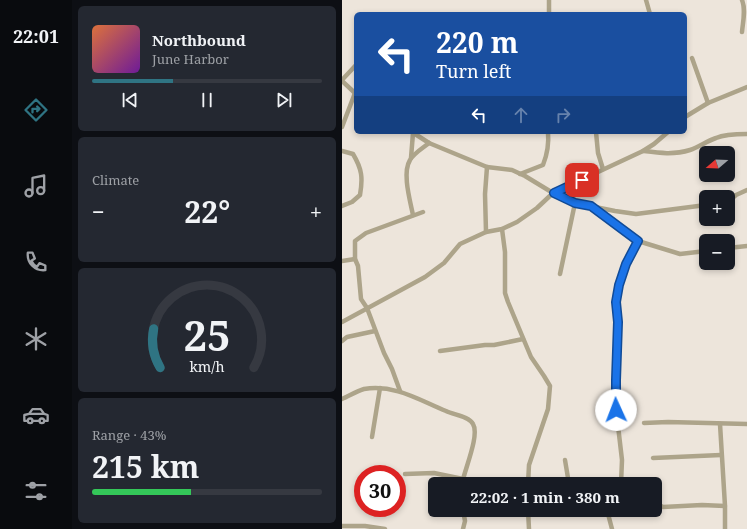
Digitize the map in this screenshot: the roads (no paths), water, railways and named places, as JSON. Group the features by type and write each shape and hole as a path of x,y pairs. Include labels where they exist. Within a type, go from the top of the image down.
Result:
{"street":[{"path":"549,0 549,12"},
{"path":"646,0 649,12"},
{"path":"742,0 744,15 742,32"},
{"path":"692,58 708,103"},
{"path":"354,66 342,80 354,92"},
{"path":"687,116 708,103 747,87"},
{"path":"342,127 354,96"},
{"path":"412,134 411,158 407,172 408,191 413,215"},
{"path":"415,134 429,143 487,167 512,170 575,203 636,214 699,206"},
{"path":"520,174 543,165 548,134"},
{"path":"596,134 598,153 603,169"},
{"path":"342,322 425,277 444,263 460,244 486,232 502,229 517,222 537,208 554,193 643,151 666,134"},
{"path":"643,151 664,154 690,150 716,137 732,134 747,134"},
{"path":"411,158 429,143"},
{"path":"342,151 354,154 359,164 363,181 360,195 352,202 342,206"},
{"path":"486,232 485,194 487,167"},
{"path":"735,196 747,190"},
{"path":"560,274 575,203"},
{"path":"591,206 638,241 680,254 699,252"},
{"path":"400,391 375,331 368,308 361,299 358,266 355,259 355,242 366,233 423,212"},
{"path":"502,229 505,252 505,293 513,318 531,357 550,386 548,409 529,465 528,477"},
{"path":"621,477 622,460 615,400 618,322 616,302 619,285 626,264 638,241"},
{"path":"735,247 747,246"},
{"path":"342,261 355,259"},
{"path":"342,341 348,337 375,331"},
{"path":"440,351 494,345 523,339"},
{"path":"372,437 380,388"},
{"path":"342,399 363,389 380,388 400,391 469,420 474,425 475,431 463,477"},
{"path":"644,423 668,422 747,424"},
{"path":"720,424 725,529"},
{"path":"653,458 721,455"},
{"path":"565,460 568,477"},
{"path":"406,474 434,473 446,477"},
{"path":"662,506 725,506"},
{"path":"463,529 464,517"},
{"path":"528,517 529,529"},
{"path":"609,517 612,529"},
{"path":"342,526 365,526 385,529"}]}
